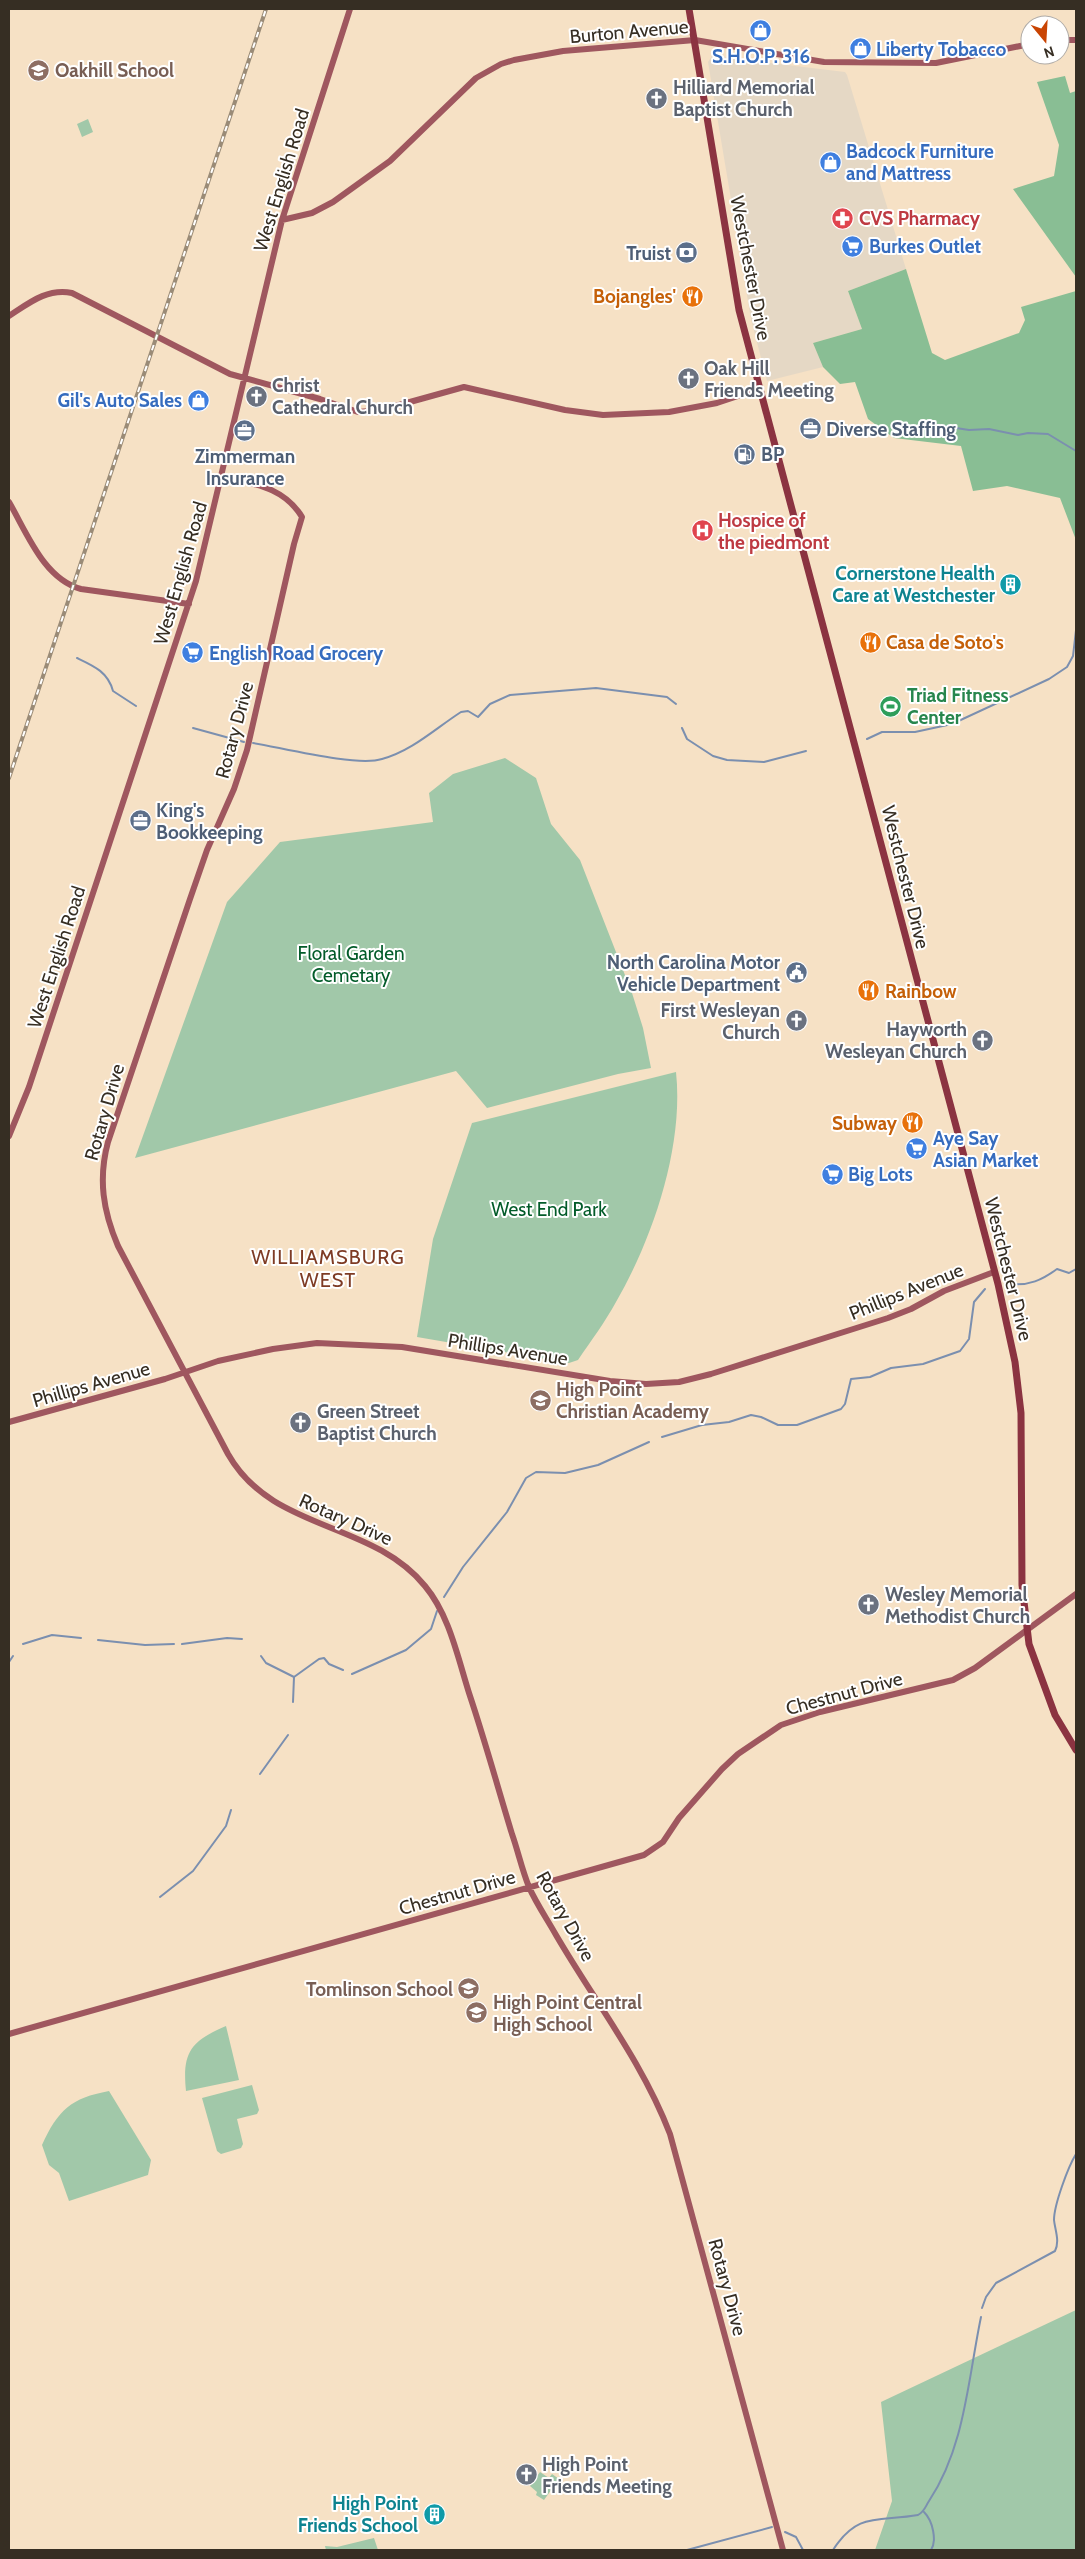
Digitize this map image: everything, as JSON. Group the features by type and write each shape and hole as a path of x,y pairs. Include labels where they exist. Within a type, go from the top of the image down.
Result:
{"main road":[{"name":"Westchester Drive","path":"689,9 739,310 994,1272 1015,1362 1021,1413 1022,1585 1029,1644 1054,1715 1076,1750"}],"street":[{"name":"West English Road","path":"9,1136 28,1087 189,604 222,476 282,220 350,9"},
{"name":"Burton Avenue","path":"282,220 312,213 333,202 390,161 476,78 500,64 563,51 695,40 801,58 849,63 936,63 1020,46"},
{"path":"9,316 47,293 62,291 80,296 190,355 244,379 320,399 358,412 381,410 464,387 565,410 603,415 669,412 717,402 759,389"},
{"name":"Rotary Drive","path":"222,476 277,491 290,500 302,517 294,544 247,750 234,789 207,850 190,899 126,1086 103,1167 103,1192 110,1227 228,1454 246,1480 273,1502 307,1519 354,1536 387,1553 416,1576 431,1594 445,1620 529,1887 562,1946 624,2039 661,2110 699,2235 783,2550"},
{"path":"9,502 49,568 66,584 81,589 189,604"},
{"name":"Phillips Avenue","path":"9,1422 186,1371 273,1349 317,1343 402,1348 610,1382 646,1384 678,1382 711,1374 888,1318 911,1309 944,1290 994,1272"},
{"name":"Chestnut Drive","path":"9,2034 644,1855 654,1849 668,1836 679,1818 722,1769 738,1754 781,1725 806,1716 952,1680 975,1668 1076,1594"}],"shaded area":[{"path":"712,56 845,72 847,75 906,269 848,291 862,329 813,343 823,367 767,381 751,319 708,62"}],"green space":[{"path":"1065,76 1070,93 1076,91 1076,277 1013,189 1054,176 1059,145 1037,82"},
{"path":"88,119 93,132 82,137 77,124"},
{"path":"906,269 932,353 945,360 1019,333 1025,320 1021,307 1076,291 1076,540 1060,498 1007,486 973,491 961,446 894,438 868,419 855,382 840,384 823,367 813,343 862,329 848,291"},
{"name":"Floral Garden Cemetary","path":"505,758 536,778 551,824 580,860 632,993 643,1028 651,1068 618,1074 487,1108 456,1071 135,1158 227,902 280,842 433,822 429,793 453,774"},
{"name":"West End Park","path":"676,1072 675,1130 663,1191 653,1221 630,1277 603,1324 578,1360 569,1363 417,1337 433,1239 472,1123"},
{"path":"226,2026 239,2080 186,2091 186,2066 191,2050 204,2037"},
{"path":"252,2085 259,2110 257,2114 237,2119 243,2144 241,2148 221,2154 217,2151 202,2098"},
{"path":"109,2091 151,2160 148,2175 69,2201 59,2173 49,2165 42,2145 60,2114 67,2108 85,2097"},
{"path":"1076,2310 1076,2550 875,2550 892,2501 881,2402"},
{"path":"540,2472 549,2478 552,2474 559,2479 544,2500 536,2495 537,2492 530,2486"},
{"path":"374,2538 378,2550 326,2550 325,2546 337,2547"}],"waterway":[{"path":"943,426 969,430 989,429 1018,435 1028,433 1048,434 1076,451"},
{"path":"867,739 882,732 915,732 952,724 1049,679 1067,667 1073,656 1076,630"},
{"path":"77,658 100,670 108,679 113,691 136,706"},
{"path":"253,743 338,759 371,761 403,751 461,712 468,711 478,717 490,704 510,695 596,688 667,697 676,704"},
{"path":"193,728 244,742"},
{"path":"682,728 687,739 713,756 727,760 764,762 806,751"},
{"path":"1010,1284 1023,1284 1035,1281 1057,1269 1069,1273 1076,1269"},
{"path":"662,1437 702,1425 729,1422 751,1415 761,1417 778,1425 797,1425 841,1409 845,1404 851,1379 870,1377 891,1368 923,1364 960,1351 969,1339 974,1302 985,1289"},
{"path":"444,1597 463,1567 507,1512 526,1478 536,1472 565,1473 598,1465 649,1442"},
{"path":"352,1674 406,1650 431,1629 437,1611"},
{"path":"23,1644 52,1635 81,1638"},
{"path":"182,1644 227,1638 242,1639"},
{"path":"98,1640 145,1645 174,1644"},
{"path":"9,1662 13,1656"},
{"path":"261,1656 266,1663 294,1677"},
{"path":"293,1702 294,1677 319,1659 324,1658 329,1664 343,1670"},
{"path":"260,1774 288,1735"},
{"path":"160,1897 193,1871 226,1826 231,1810"},
{"path":"982,2308 986,2297 996,2283 1055,2251 1057,2239 1054,2220 1056,2205 1076,2154"},
{"path":"833,2550 851,2529 861,2524 870,2520 918,2515 925,2509 941,2480 958,2435 981,2317"},
{"path":"924,2512 930,2520 933,2531 934,2542 931,2550"},
{"path":"687,2550 772,2527"},
{"path":"785,2532 796,2537 803,2550"}],"railway":[{"path":"9,778 266,9"}],"place":[{"name":"S.H.O.P. 316","path":"761,30"},
{"name":"Liberty Tobacco","path":"860,49"},
{"name":"Oakhill School","path":"39,70"},
{"name":"Hilliard Memorial Baptist Church","path":"657,98"},
{"name":"Badcock Furniture and Mattress","path":"830,162"},
{"name":"CVS Pharmacy","path":"843,218"},
{"name":"Burkes Outlet","path":"853,246"},
{"name":"Truist","path":"687,253"},
{"name":"Bojangles'","path":"692,296"},
{"name":"Oak Hill Friends Meeting","path":"688,379"},
{"name":"Christ Cathedral Church","path":"256,396"},
{"name":"Gil's Auto Sales","path":"198,400"},
{"name":"Diverse Staffing","path":"810,429"},
{"name":"Zimmerman Insurance","path":"245,430"},
{"name":"BP","path":"745,454"},
{"name":"Hospice of the piedmont","path":"702,531"},
{"name":"Cornerstone Health Care at Westchester","path":"1011,584"},
{"name":"Casa de Soto's","path":"870,642"},
{"name":"English Road Grocery","path":"193,653"},
{"name":"Triad Fitness Center","path":"891,706"},
{"name":"King's Bookkeeping","path":"140,821"},
{"name":"North Carolina Motor Vehicle Department","path":"796,973"},
{"name":"Rainbow","path":"869,991"},
{"name":"First Wesleyan Church","path":"796,1021"},
{"name":"Hayworth Wesleyan Church","path":"983,1040"},
{"name":"Subway","path":"913,1123"},
{"name":"Aye Say Asian Market","path":"917,1149"},
{"name":"Big Lots","path":"832,1174"},
{"name":"High Point Christian Academy","path":"540,1400"},
{"name":"Green Street Baptist Church","path":"301,1422"},
{"name":"Wesley Memorial Methodist Church","path":"869,1605"},
{"name":"Tomlinson School","path":"469,1989"},
{"name":"High Point Central High School","path":"477,2013"},
{"name":"High Point Friends Meeting","path":"526,2475"},
{"name":"High Point Friends School","path":"434,2514"}],"district":[{"name":"WILLIAMSBURG WEST","path":"328,1268"}]}
